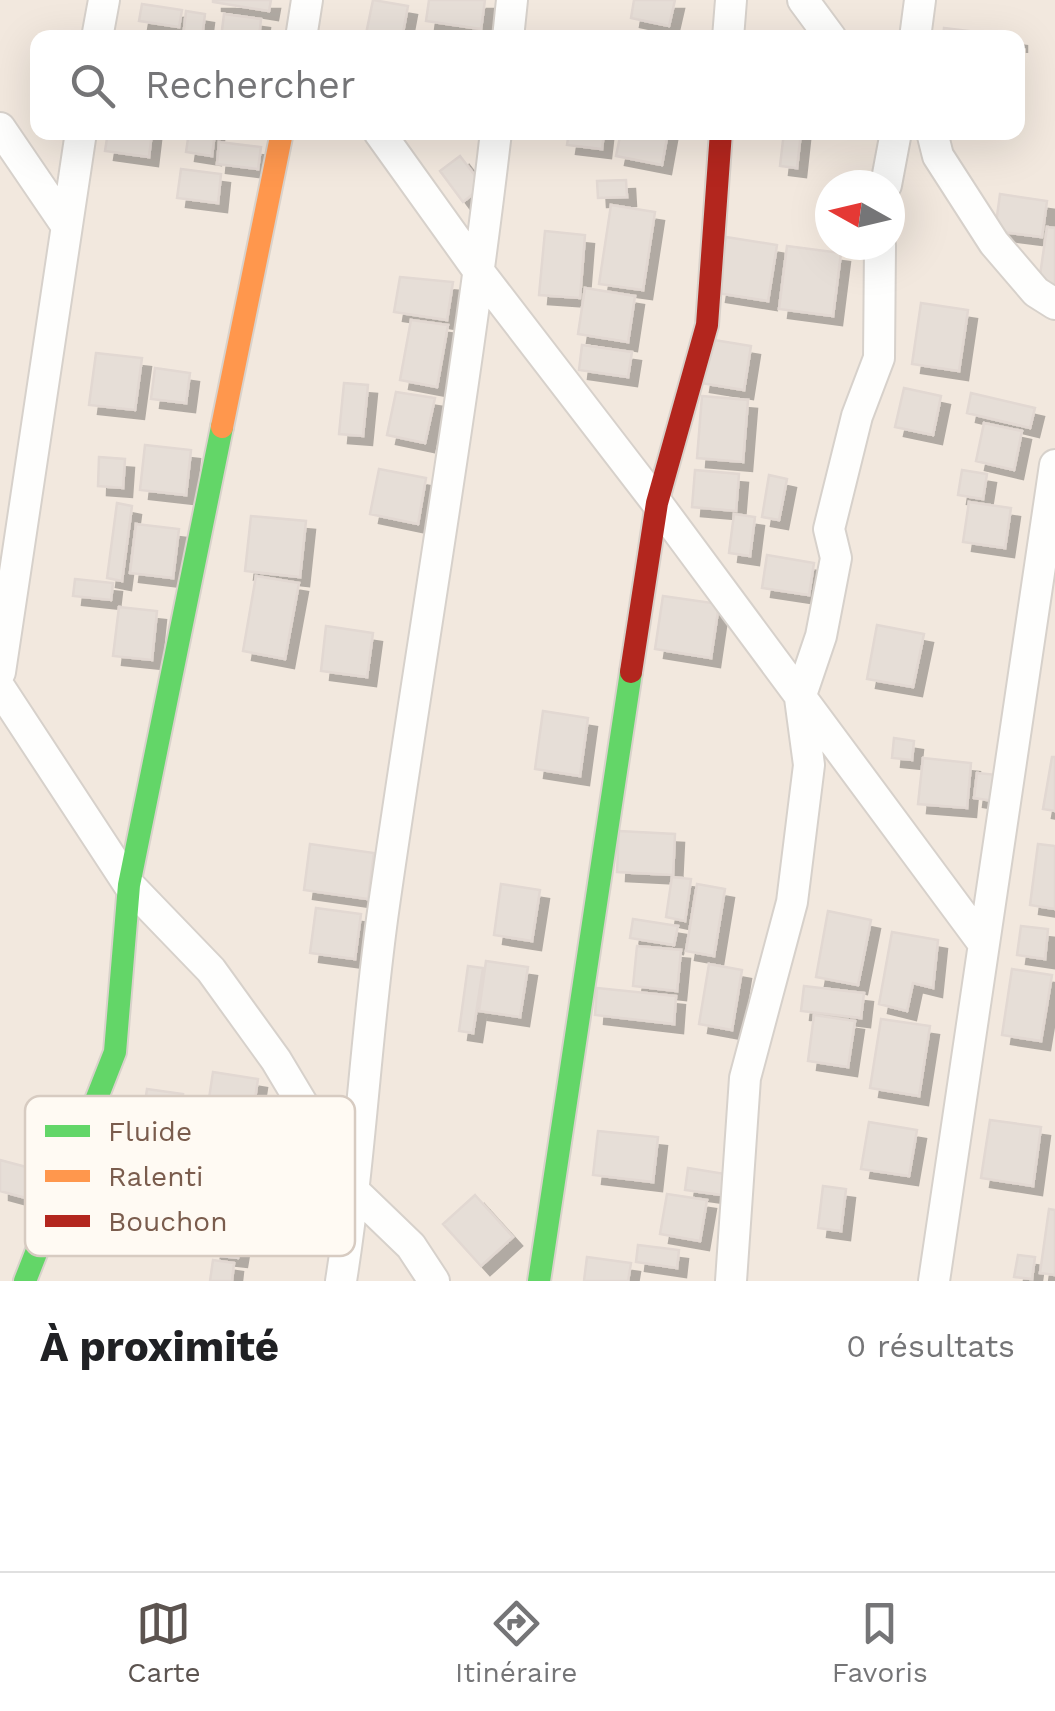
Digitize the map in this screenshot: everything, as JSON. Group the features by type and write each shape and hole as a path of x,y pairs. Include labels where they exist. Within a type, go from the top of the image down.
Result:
{"street":[{"path":"98,30 104,0"},
{"path":"509,30 512,0"},
{"path":"729,30 731,0"},
{"path":"803,0 825,30"},
{"path":"916,30 920,0"},
{"path":"0,128 66,225"},
{"path":"0,672 80,140"},
{"path":"98,1096 115,1052 129,885 280,140"},
{"path":"385,140 983,943"},
{"path":"434,1281 411,1246 355,1192 383,910 480,272 495,140"},
{"path":"539,1281 657,504 707,325 720,140"},
{"path":"889,170 894,140"},
{"path":"934,140 938,156 994,243 1036,292 1055,304"},
{"path":"731,1281 745,1078 792,902 810,764 800,698 821,636 836,558 830,528 857,416 879,358 880,260"},
{"path":"934,1281 1055,465"},
{"path":"0,688 129,885 211,970 298,1096"},
{"path":"25,1281 35,1256"},
{"path":"341,1281 345,1256"}],"shaded area":[{"path":"0,0 1055,0 1055,1281 0,1281"}],"building":[{"path":"213,0 271,0 269,11"},
{"path":"373,0 408,6 404,30 367,30"},
{"path":"429,0 485,0 481,29 426,21"},
{"path":"634,0 675,0 669,26 631,18"},
{"path":"142,4 182,10 179,27 139,21"},
{"path":"186,11 205,14 203,30 184,30"},
{"path":"224,14 261,19 260,30 222,30"},
{"path":"107,140 151,140 149,157 105,151"},
{"path":"188,140 214,140 212,156 186,152"},
{"path":"568,140 603,140 602,149 567,145"},
{"path":"619,140 667,140 662,165 616,156"},
{"path":"783,140 800,140 797,168 780,166"},
{"path":"219,142 261,147 258,169 217,164"},
{"path":"460,156 483,186 463,202 440,171"},
{"path":"181,169 221,174 218,203 177,198"},
{"path":"626,180 627,197 598,198 597,181"},
{"path":"1000,194 1047,201 1042,237 995,231"},
{"path":"611,205 655,212 643,290 599,284"},
{"path":"1047,227 1055,228 1055,291 1038,289"},
{"path":"545,231 585,235 580,298 539,295"},
{"path":"726,237 777,245 768,301 717,293"},
{"path":"787,246 815,250 815,260 840,260 833,316 779,309"},
{"path":"400,277 453,282 447,320 394,312"},
{"path":"585,288 635,296 628,342 578,334"},
{"path":"921,303 968,310 959,371 912,364"},
{"path":"411,320 448,325 437,387 400,380"},
{"path":"708,339 751,346 744,390 701,383"},
{"path":"582,345 632,352 628,377 579,370"},
{"path":"96,353 142,358 135,410 89,405"},
{"path":"155,368 190,373 186,403 151,399"},
{"path":"344,383 368,385 363,436 339,434"},
{"path":"904,388 941,396 933,435 895,427"},
{"path":"396,392 435,398 425,443 387,435"},
{"path":"971,393 1035,408 1030,428 967,413"},
{"path":"702,396 748,400 743,462 697,458"},
{"path":"984,423 1022,431 1014,470 976,461"},
{"path":"145,445 191,450 186,495 140,490"},
{"path":"99,457 125,459 123,488 98,486"},
{"path":"379,469 426,478 418,524 370,514"},
{"path":"695,470 739,474 736,511 692,507"},
{"path":"962,470 987,474 983,499 958,495"},
{"path":"769,475 787,479 779,520 762,517"},
{"path":"969,502 1011,508 1005,548 963,542"},
{"path":"117,503 132,506 122,581 107,578"},
{"path":"734,514 755,517 750,556 729,553"},
{"path":"251,516 306,521 300,577 245,571"},
{"path":"136,524 179,529 173,578 130,573"},
{"path":"767,555 814,563 809,595 762,588"},
{"path":"256,576 299,583 285,659 243,651"},
{"path":"75,579 113,583 111,600 73,596"},
{"path":"663,596 719,604 711,658 655,649"},
{"path":"119,607 157,611 152,660 113,656"},
{"path":"877,625 924,634 913,687 867,679"},
{"path":"326,626 373,633 367,677 321,671"},
{"path":"543,711 588,718 580,776 535,769"},
{"path":"894,738 914,741 912,760 892,758"},
{"path":"1055,757 1055,811 1043,809"},
{"path":"923,758 971,763 967,808 918,804"},
{"path":"977,773 998,775 994,801 974,798"},
{"path":"619,831 675,834 673,875 617,872"},
{"path":"310,844 374,853 368,899 304,890"},
{"path":"1038,844 1055,846 1055,909 1030,905"},
{"path":"672,877 691,879 685,921 666,917"},
{"path":"501,884 540,890 532,941 494,935"},
{"path":"697,884 725,889 714,956 686,951"},
{"path":"316,908 361,914 355,959 310,953"},
{"path":"828,911 871,920 858,985 816,977"},
{"path":"633,919 678,926 674,945 630,938"},
{"path":"1021,926 1048,929 1045,959 1017,955"},
{"path":"892,932 938,940 933,988 913,983 907,1011 879,1004"},
{"path":"637,946 681,950 677,991 633,986"},
{"path":"486,961 528,967 520,1017 479,1011"},
{"path":"709,964 742,970 732,1030 699,1024"},
{"path":"468,966 483,968 473,1033 459,1031"},
{"path":"1012,969 1052,975 1041,1041 1002,1035"},
{"path":"804,986 864,993 861,1018 801,1011"},
{"path":"597,988 676,996 674,1024 595,1015"},
{"path":"814,1015 855,1021 848,1067 808,1061"},
{"path":"881,1019 930,1026 919,1096 870,1088"},
{"path":"213,1072 258,1079 255,1096 209,1096"},
{"path":"147,1089 183,1094 183,1096 146,1096"},
{"path":"990,1120 1041,1127 1033,1186 981,1178"},
{"path":"869,1122 917,1130 909,1176 861,1169"},
{"path":"598,1131 658,1137 653,1182 593,1175"},
{"path":"0,1160 25,1167 25,1198 0,1191"},
{"path":"688,1168 725,1174 722,1195 685,1190"},
{"path":"823,1186 846,1189 841,1231 818,1228"},
{"path":"667,1194 707,1200 700,1241 660,1234"},
{"path":"475,1195 513,1237 481,1266 443,1224"},
{"path":"1049,1209 1055,1210 1055,1275 1040,1273"},
{"path":"638,1245 679,1250 677,1268 636,1262"},
{"path":"1018,1255 1035,1257 1032,1279 1014,1277"},
{"path":"587,1257 631,1263 628,1281 584,1281"},
{"path":"213,1260 234,1263 232,1281 210,1281"}],"traffic: fast":[{"path":"98,1096 115,1052 129,885 222,427"},
{"path":"539,1281 631,672"},
{"path":"25,1281 35,1256"}],"traffic: slow":[{"path":"222,427 280,140"}],"traffic: jam":[{"path":"631,672 657,503 707,325 720,140"}]}
